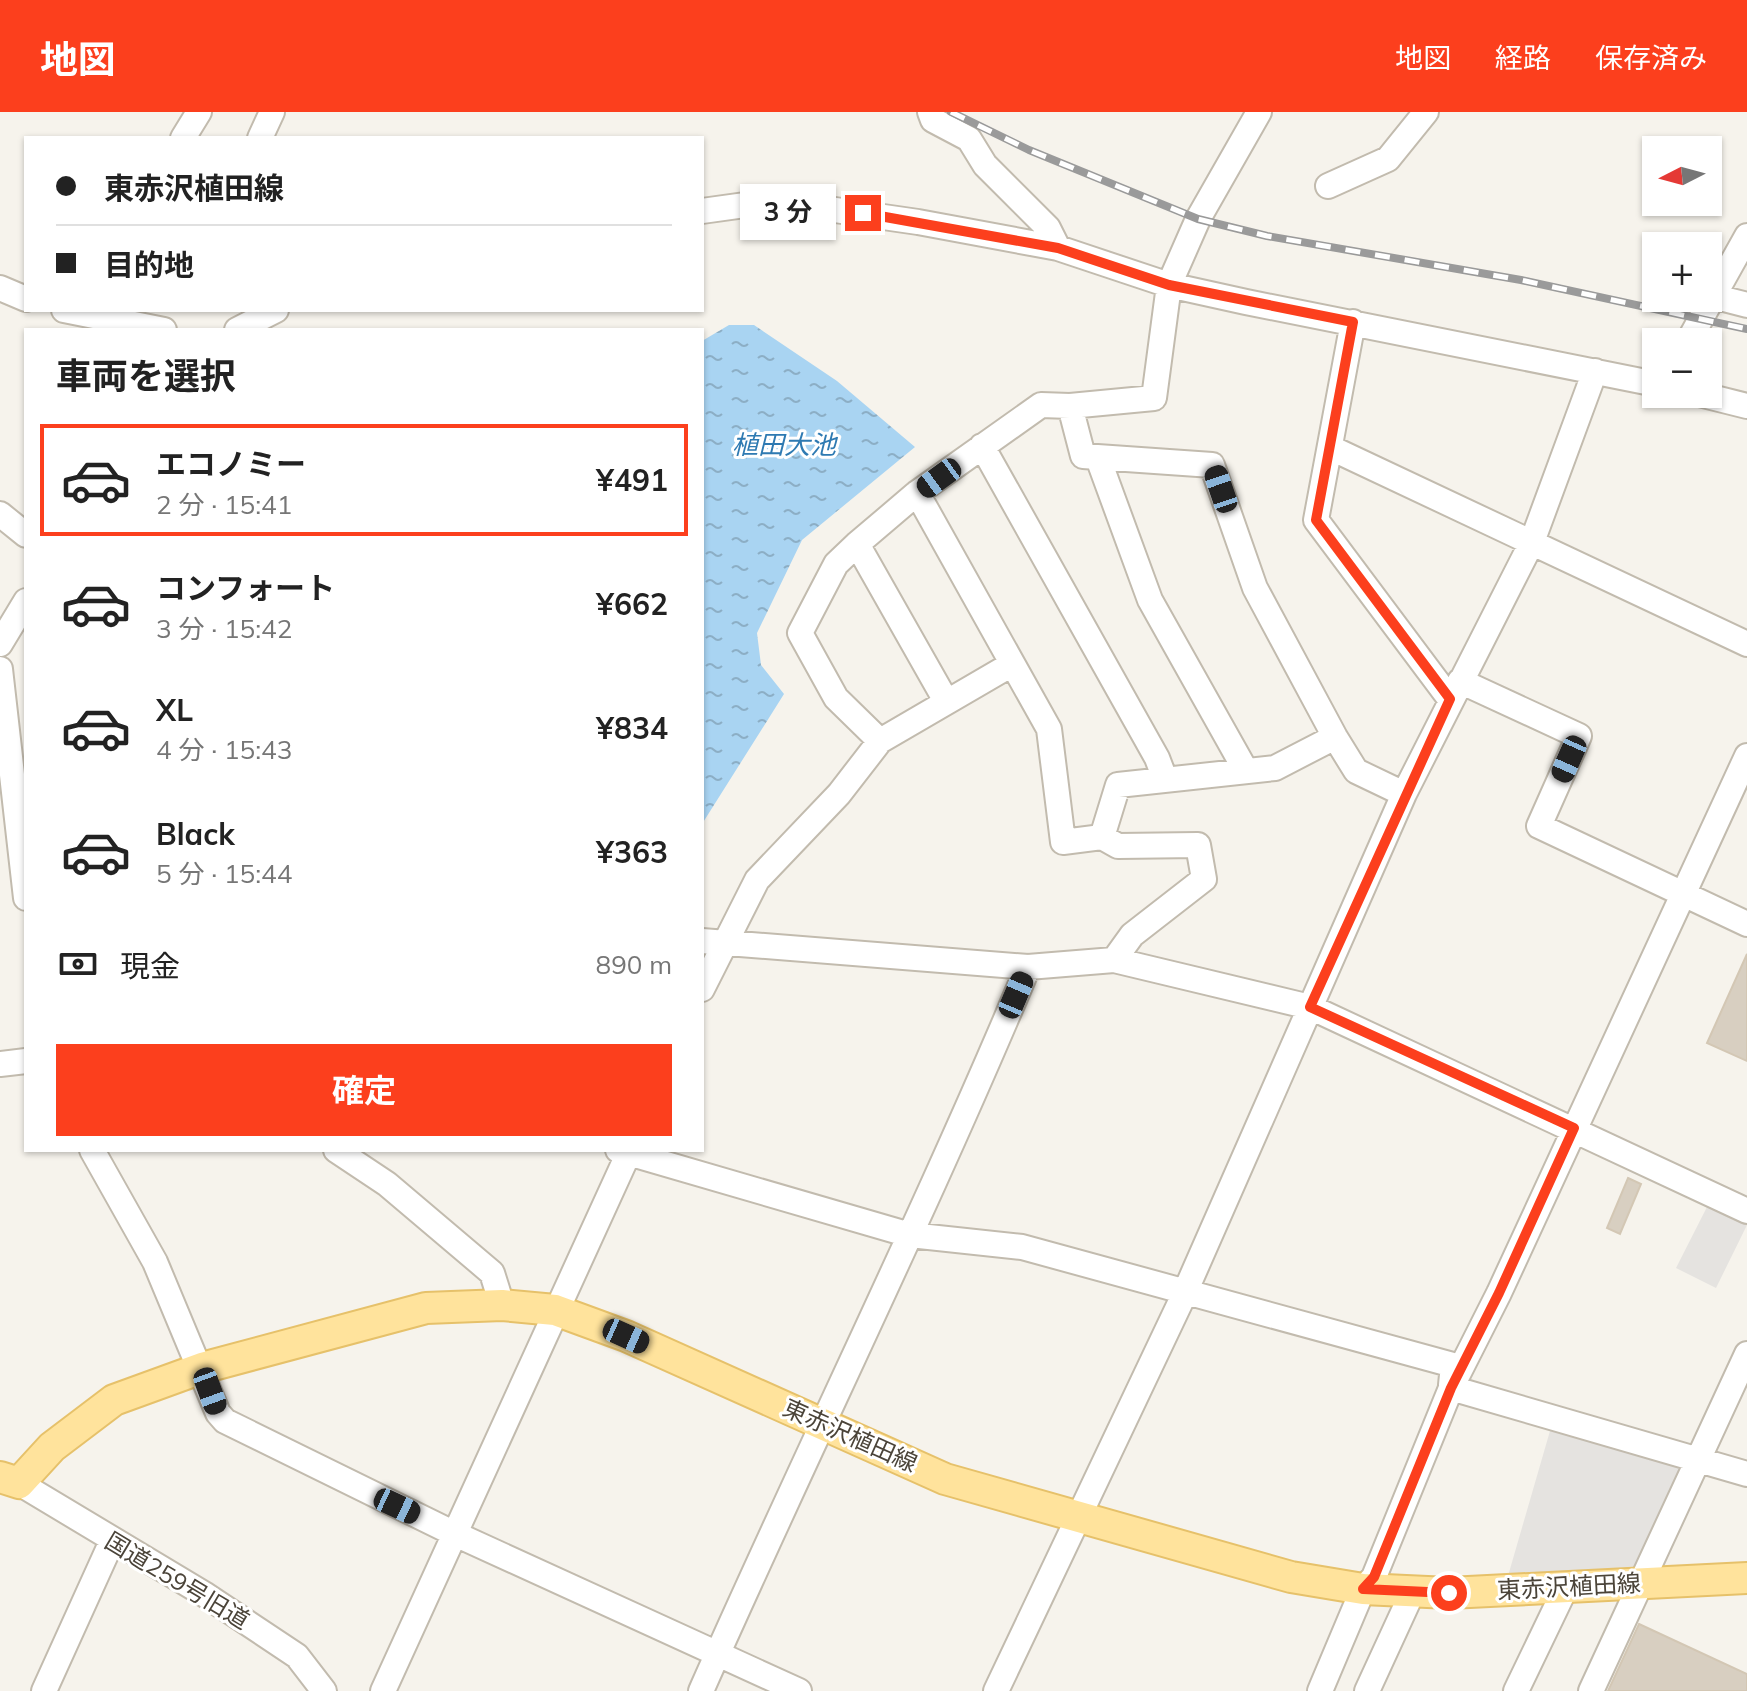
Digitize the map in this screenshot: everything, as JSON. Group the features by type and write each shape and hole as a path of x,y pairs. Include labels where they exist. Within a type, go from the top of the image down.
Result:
{"main road":[{"name":"東赤沢植田線","path":"9,1480 114,1400 202,1368 426,1308 502,1305 555,1310 626,1336 945,1479 1291,1577 1363,1589 1413,1591 1747,1578"}],"street":[{"path":"184,136 199,112"},
{"path":"261,136 272,112"},
{"path":"930,112 933,120 969,139 985,165 1048,228 1058,248"},
{"path":"880,741 836,698 800,633 836,564 917,493 1041,405 1070,406 1154,398 1169,285 1198,219 1259,112"},
{"path":"1328,186 1388,159 1426,112"},
{"path":"704,211 773,201 835,208 1058,248 1169,285 1642,381"},
{"path":"1722,285 1747,236"},
{"path":"0,288 24,298"},
{"path":"1722,299 1747,305"},
{"path":"85,312 117,315 158,328"},
{"path":"241,328 272,312"},
{"path":"1353,322 1316,520 1455,690 1579,736 1539,826 1747,924"},
{"path":"996,1691 1185,1293 1404,794 1532,542 1595,371"},
{"path":"1722,400 1747,406"},
{"path":"1070,406 1083,456 1212,465 1255,588 1335,737 1356,771 1404,794"},
{"path":"982,446 1157,758 1165,779"},
{"path":"1331,448 1747,644"},
{"path":"1098,458 1150,600 1246,771"},
{"path":"917,493 1049,729 1063,842 1102,837 1118,846 1198,845 1204,879 1132,935 1114,960"},
{"path":"0,514 24,533"},
{"path":"857,544 946,701"},
{"path":"0,644 24,604"},
{"path":"704,979 712,941 757,880 839,794 880,741 1012,664"},
{"path":"0,669 24,884"},
{"path":"1102,837 1118,785 1275,768 1335,737"},
{"path":"1320,1691 1363,1589 1374,1577 1451,1388 1499,1293 1747,756"},
{"path":"712,941 1028,967 1114,960 1310,1007 1747,1211"},
{"path":"701,1691 821,1422 968,1110 1028,967"},
{"path":"0,1064 24,1061"},
{"path":"93,1152 155,1262 202,1368 218,1413 225,1421 453,1533 799,1691"},
{"path":"343,1152 387,1184 492,1273 502,1305"},
{"path":"383,1691 625,1152 910,1235 1022,1247 1453,1365 1451,1388"},
{"path":"1591,1691 1638,1583 1747,1354"},
{"path":"1451,1388 1747,1474"},
{"name":"国道259号旧道","path":"9,1480 204,1594 297,1656 324,1691"},
{"path":"44,1691 112,1541"},
{"path":"1516,1691 1566,1587"},
{"path":"1367,1691 1413,1591"}],"shaded area":[{"path":"1708,1205 1747,1225 1716,1288 1676,1268"},
{"path":"1552,1424 1689,1463 1640,1563 1634,1567 1508,1576"}],"water":[{"name":"植田大池","path":"729,325 754,325 837,381 915,447 802,540 757,633 761,665 784,694 704,821 704,340"}],"building":[{"path":"1747,954 1747,1061 1707,1043"},
{"path":"1628,1178 1641,1184 1620,1234 1607,1228"},
{"path":"1639,1624 1747,1674 1747,1691 1608,1691"}],"railway":[{"path":"951,112 1029,150 1198,219 1267,236 1521,280 1747,329"}],"route":[{"path":"863,213 1058,248 1169,285 1353,322 1316,520 1450,699 1404,794 1310,1007 1574,1128 1499,1293 1451,1388 1374,1577 1363,1589 1449,1593"}]}
